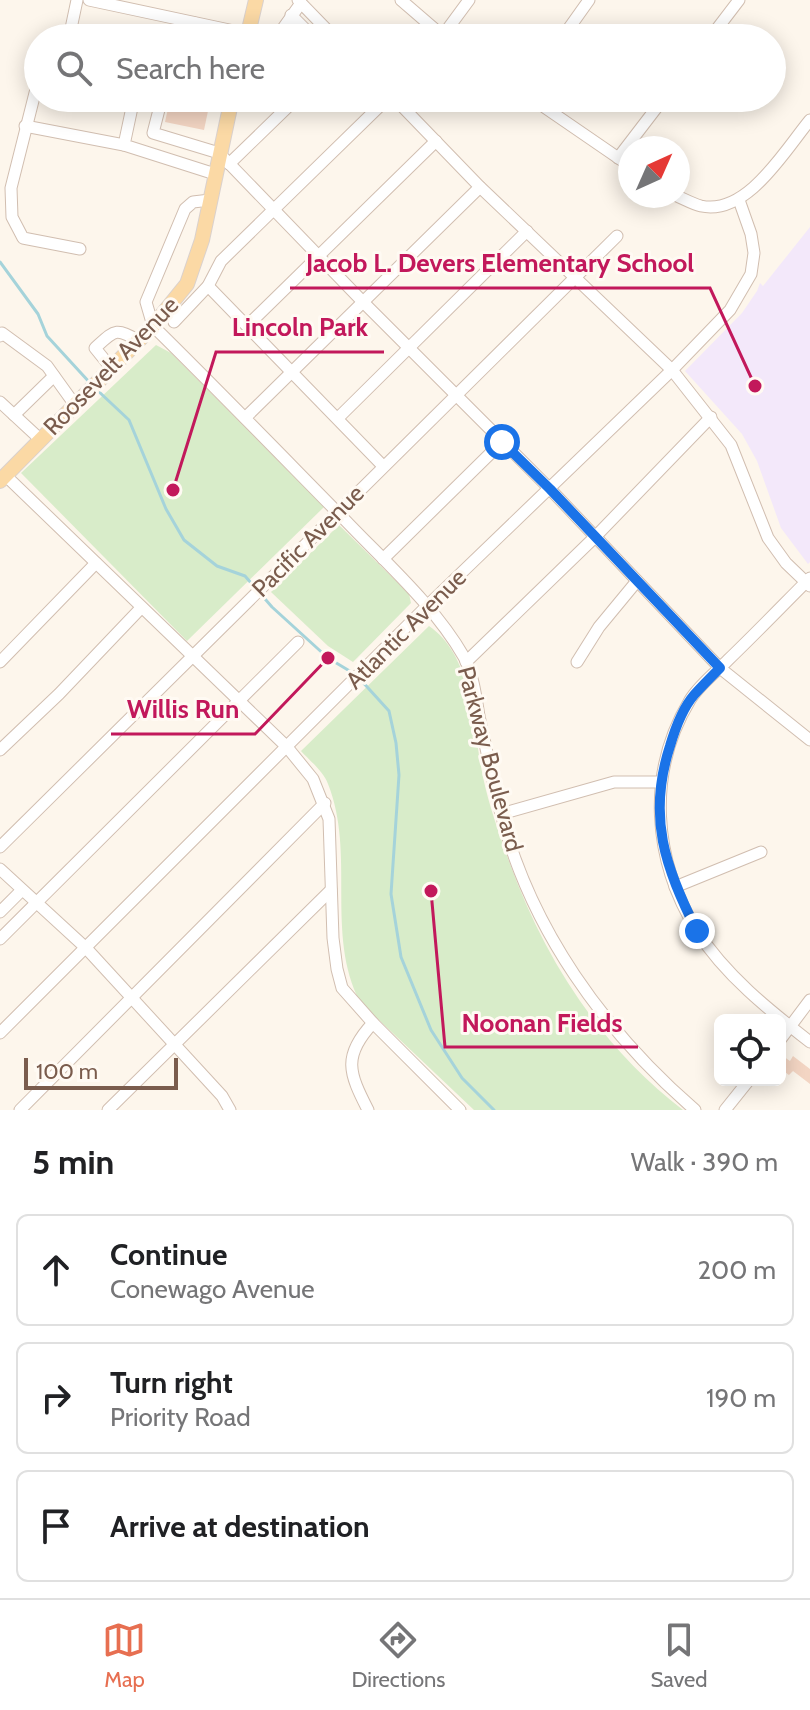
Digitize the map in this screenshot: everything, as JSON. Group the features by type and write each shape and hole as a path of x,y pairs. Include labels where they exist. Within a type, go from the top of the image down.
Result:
{"main road":[{"path":"250,24 256,0"},
{"name":"Roosevelt Avenue","path":"3,478 139,341 187,284 202,240 215,174 224,159 229,112"}],"street":[{"path":"72,24 77,0"},
{"path":"89,0 200,24"},
{"path":"401,0 428,24"},
{"path":"452,24 469,0"},
{"path":"572,24 589,0"},
{"path":"721,24 739,0"},
{"path":"284,24 300,1 320,24"},
{"path":"291,15 300,24"},
{"path":"29,112 11,188 12,217 23,238 80,249"},
{"path":"124,145 131,112"},
{"path":"148,153 158,112"},
{"path":"224,159 280,112"},
{"path":"174,322 208,286 221,261 376,112"},
{"path":"406,112 672,370 731,445 768,538 786,563 808,582 692,697 675,730 660,782 659,820 663,848 675,887 697,931 725,967 810,1042"},
{"path":"551,112 618,158"},
{"path":"635,136 653,112"},
{"path":"690,202 702,207 739,200 753,189 810,120"},
{"path":"25,126 124,145 215,174"},
{"path":"153,133 224,159 596,536 720,668 810,740"},
{"path":"247,326 436,141"},
{"path":"245,418 480,187"},
{"path":"153,326 146,302 185,209 193,202 210,200"},
{"name":"Atlantic Avenue","path":"0,1033 426,607 730,310 751,274 754,253 739,200"},
{"path":"338,418 527,231"},
{"name":"Pacific Avenue","path":"0,847 617,236"},
{"path":"208,286 383,466"},
{"name":"Parkway Boulevard","path":"153,326 383,559 450,635 466,662 501,814 524,881 571,971 628,1046 695,1110"},
{"path":"112,369 95,348 113,332 121,331 139,341"},
{"path":"0,336 2,333 29,350 78,402"},
{"path":"14,415 54,376"},
{"path":"0,402 41,440"},
{"path":"466,662 596,536 711,417"},
{"path":"383,559 502,442"},
{"path":"3,478 287,747 313,779 329,819 335,954 342,988 460,1110"},
{"path":"0,662 96,563"},
{"path":"577,662 599,627 637,581"},
{"path":"0,750 59,694 141,608"},
{"path":"0,939 298,642"},
{"path":"501,814 614,782 660,782"},
{"path":"20,1110 325,803"},
{"path":"675,887 761,852"},
{"path":"0,869 86,948 222,1096 230,1110"},
{"path":"0,912 22,890"},
{"path":"108,1110 331,890"},
{"path":"786,1032 810,1000"},
{"path":"368,1110 353,1080 350,1062 355,1046 373,1023"},
{"path":"725,1110 744,1086"}],"shaded area":[{"path":"810,227 808,564 781,528 757,461 742,434 685,371 742,313 760,283 763,286"}],"green space":[{"path":"156,345 171,353 324,507 187,641 21,473"},
{"path":"339,525 409,594 411,603 353,662 328,646 271,592"},
{"path":"429,626 444,639 463,674 492,810 510,864 540,934 558,967 601,1030 653,1085 683,1110 474,1110 360,1002 344,949 340,838 336,811 326,780 301,751"}],"building":[{"path":"167,112 208,112 204,130 165,122"},
{"path":"793,1056 810,1069 810,1084 793,1071 789,1075 786,1073 786,1058 790,1061"}],"waterway":[{"path":"0,262 38,314 47,336 91,384"},
{"path":"96,389 129,420 166,509 184,540 217,566 245,576 272,607 328,658 353,673"},
{"path":"359,678 389,711 396,743 399,775 391,894 401,957 431,1030 462,1078 494,1110"}],"place":[{"name":"Jacob L. Devers Elementary School","path":"755,386"},
{"name":"Lincoln Park","path":"173,490"},
{"name":"Willis Run","path":"328,658"},
{"name":"Noonan Fields","path":"431,891"}],"route":[{"path":"502,442 720,668 692,697 675,730 660,782 659,820 663,848 675,887 697,931"}]}
